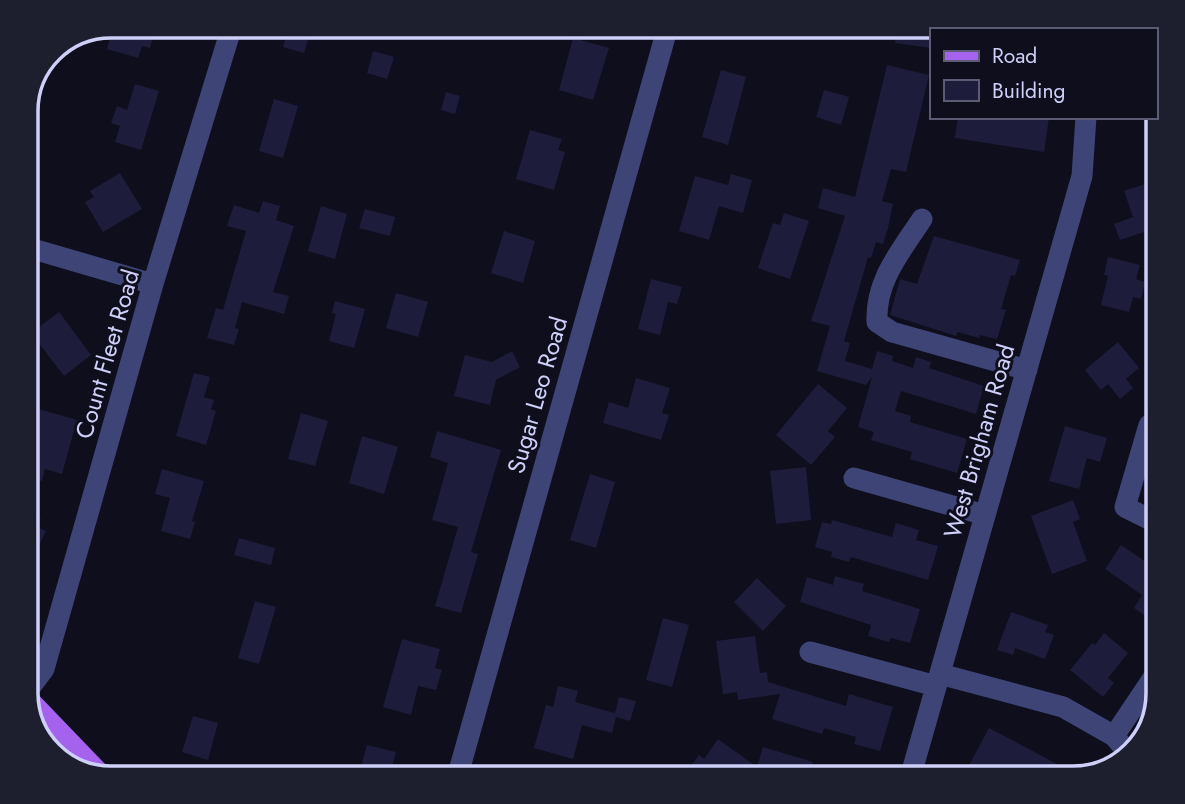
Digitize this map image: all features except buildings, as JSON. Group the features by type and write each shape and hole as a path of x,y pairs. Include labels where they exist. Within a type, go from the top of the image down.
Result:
{"main road":[{"path":"41,711 88,762"}],"street":[{"name":"Count Fleet Road","path":"39,676 44,669 153,284 228,38"},
{"name":"Sugar Leo Road","path":"460,766 665,38"},
{"name":"West Brigham Road","path":"913,766 1082,176 1086,119"},
{"path":"922,219 886,274 876,303 877,322 892,332 1027,370"},
{"path":"39,251 153,284"},
{"path":"1146,435 1125,507 1146,518"},
{"path":"854,478 985,515"},
{"path":"810,652 1063,706 1114,736 1123,746"},
{"path":"1114,736 1146,688"}]}
